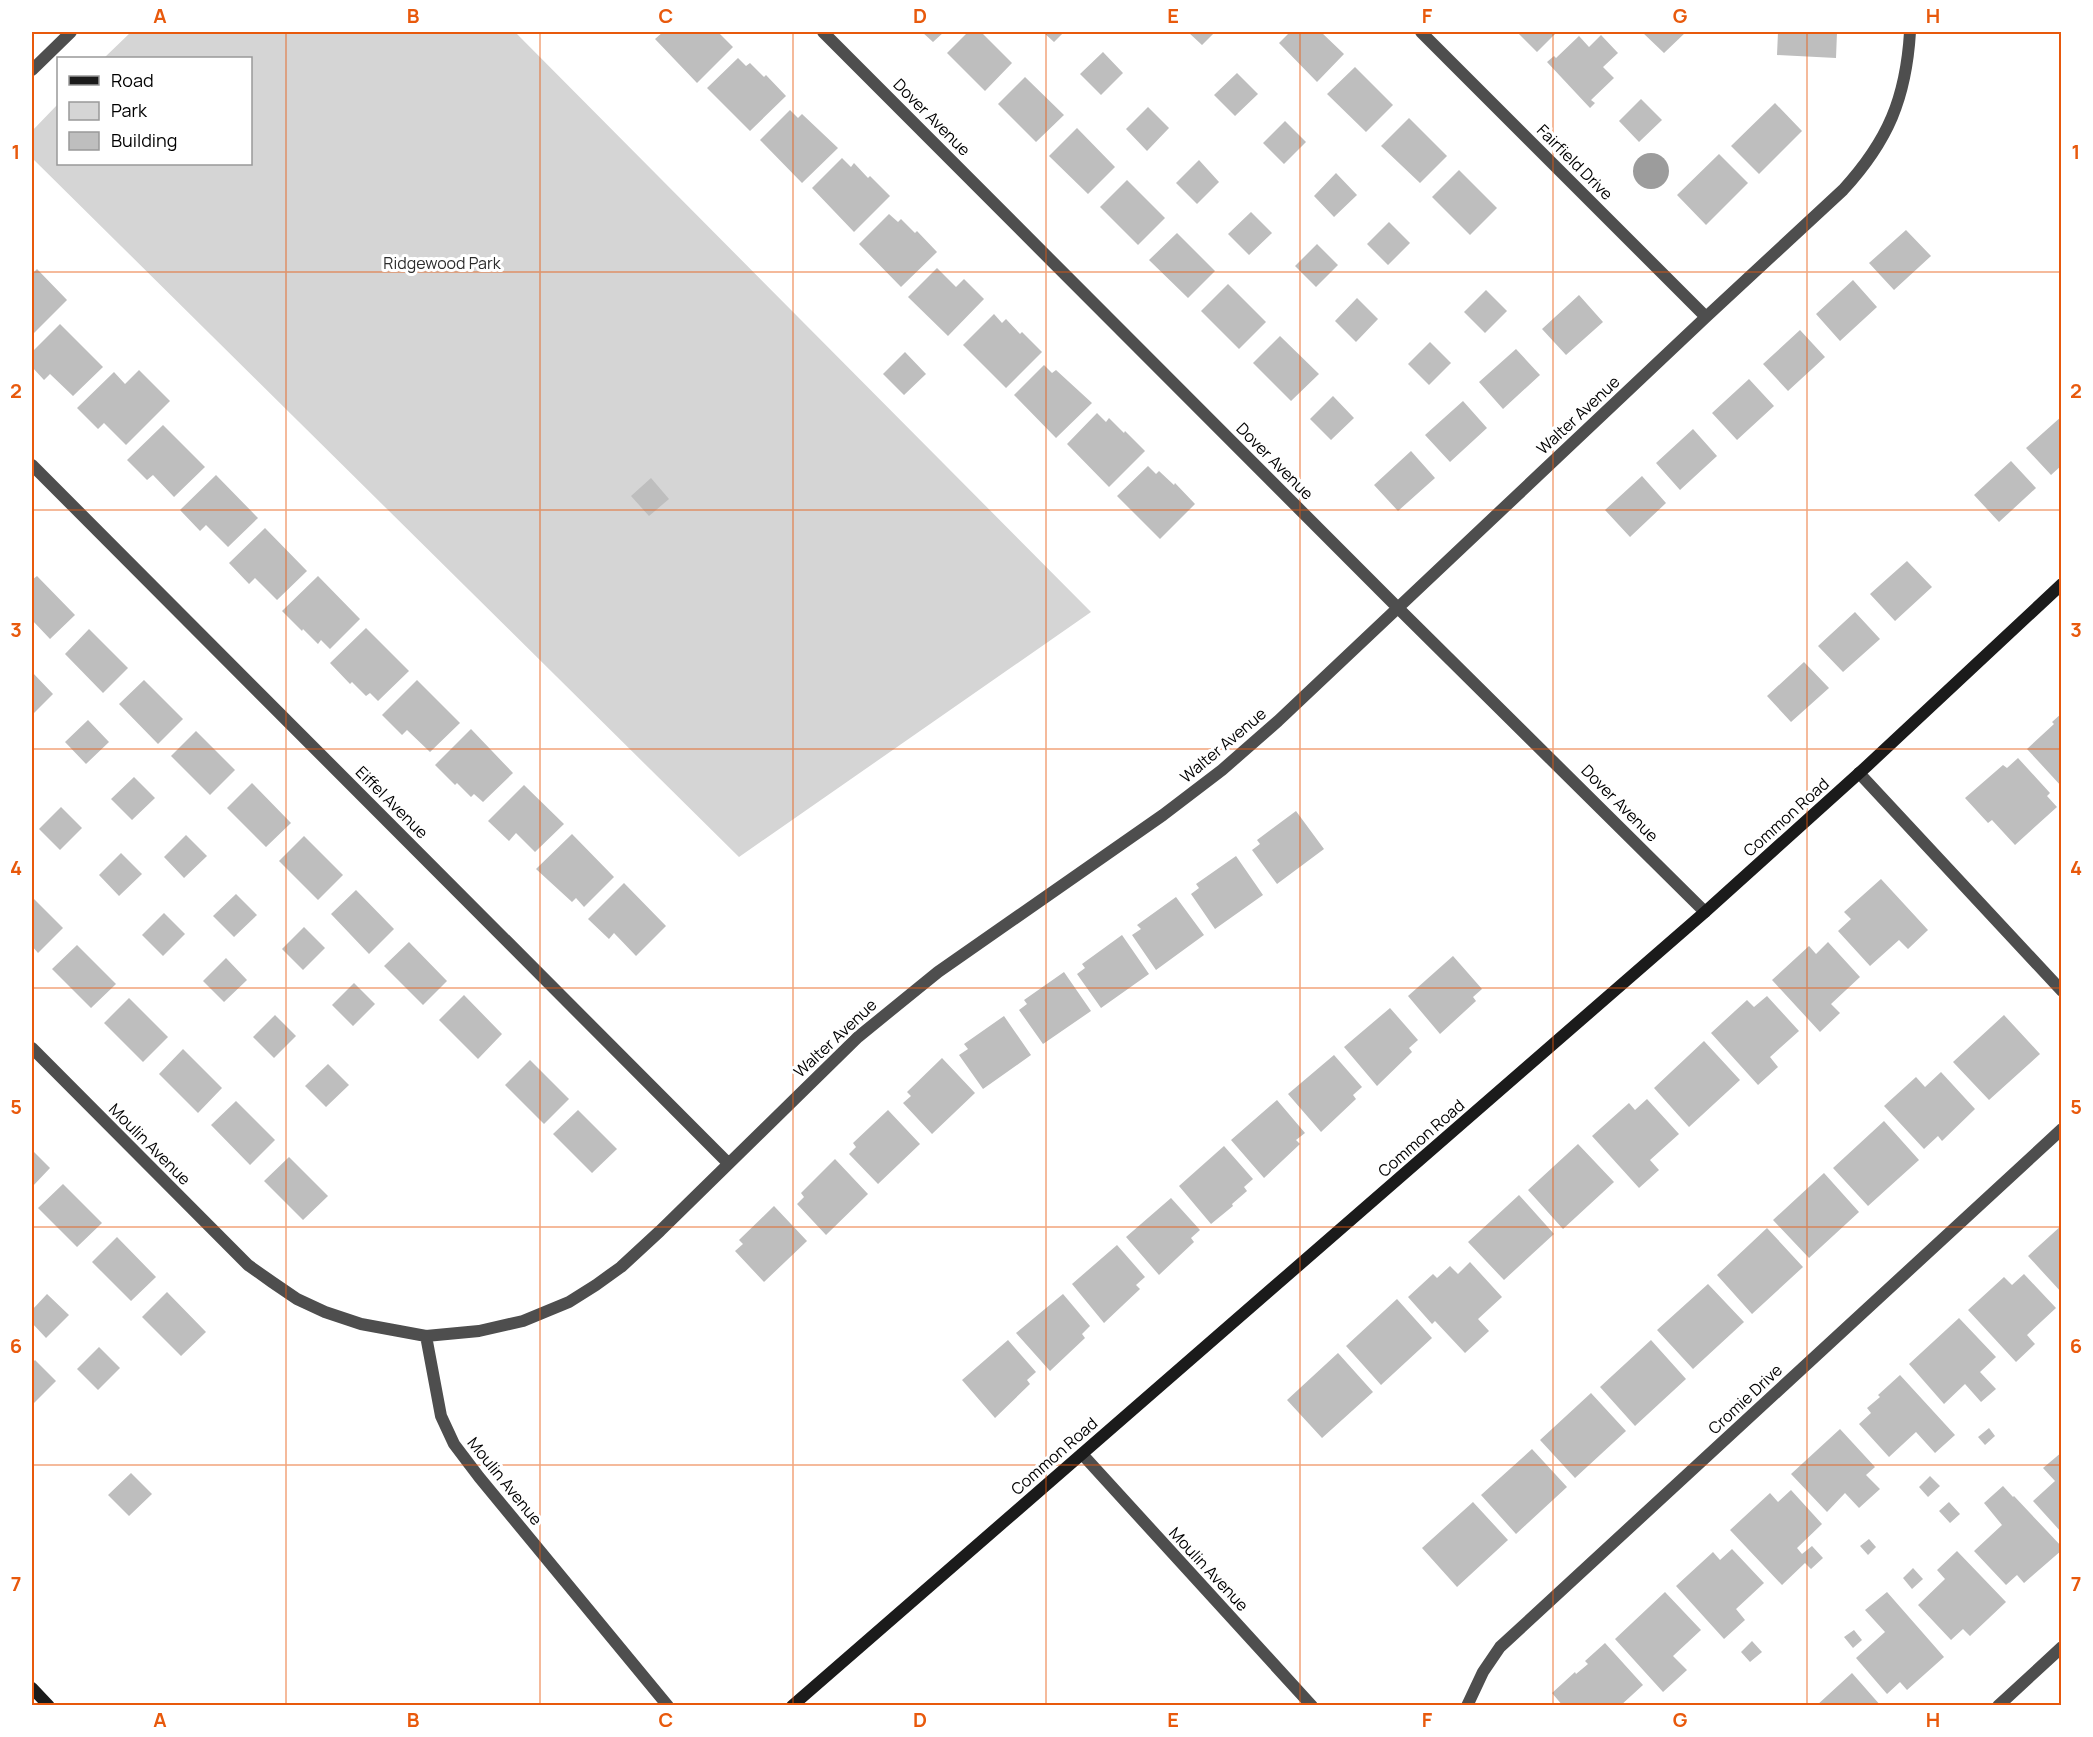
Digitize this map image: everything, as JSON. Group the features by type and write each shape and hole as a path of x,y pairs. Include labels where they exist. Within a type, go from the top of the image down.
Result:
{"street":[{"path":"32,70 71,32"},
{"name":"Dover Avenue","path":"823,32 1705,912"},
{"name":"Fairfield Drive","path":"1421,32 1706,317"},
{"name":"Walter Avenue","path":"426,1336 479,1331 523,1321 569,1302 621,1267 858,1036 888,1011 938,972 1222,770 1398,608 1864,168 1881,143 1904,83 1910,32"},
{"name":"Eiffel Avenue","path":"32,465 728,1162"},
{"name":"Common Road","path":"792,1706 1705,912 1859,773 2061,584"},
{"path":"1859,773 2061,991"},
{"name":"Moulin Avenue","path":"32,1048 248,1265 297,1299 334,1315 362,1324 426,1336 441,1416 454,1444 478,1477 668,1706"},
{"name":"Cromie Drive","path":"1467,1706 1483,1672 1500,1647 2061,1129"},
{"name":"Moulin Avenue","path":"1082,1454 1312,1706"},
{"path":"1998,1706 2061,1647"},
{"path":"32,1688 49,1706"}],"green space":[{"name":"Ridgewood Park","path":"131,32 515,32 1091,612 739,857 32,158 32,131 57,105 57,165 252,165 252,57 105,57"}],"shaded area":[{"path":"1651,153 1664,158 1669,171 1664,184 1651,189 1638,184 1633,171 1638,158"}],"building":[{"path":"663,32 718,32 733,47 697,83 655,39"},
{"path":"922,32 944,32 933,42"},
{"path":"968,32 981,32 1012,63 985,91 947,53"},
{"path":"1043,32 1064,32 1054,42"},
{"path":"1188,32 1215,32 1202,45"},
{"path":"1290,32 1321,32 1344,54 1317,82 1279,43"},
{"path":"1517,32 1557,32 1537,52"},
{"path":"1642,32 1686,32 1664,53"},
{"path":"1778,32 1837,32 1836,58 1777,55"},
{"path":"1601,35 1618,53 1603,67 1614,78 1591,100 1595,103 1590,108 1547,62 1554,56 1556,58 1579,36 1589,47"},
{"path":"1103,52 1123,73 1101,95 1080,74"},
{"path":"738,58 746,66 750,63 764,77 766,75 786,96 750,131 707,88"},
{"path":"1355,67 1393,105 1366,132 1327,94"},
{"path":"1237,73 1258,94 1235,116 1214,95"},
{"path":"1025,77 1064,115 1036,142 998,104"},
{"path":"1641,99 1662,120 1639,142 1619,121"},
{"path":"1775,103 1802,131 1759,174 1731,146"},
{"path":"1148,107 1169,128 1147,151 1126,129"},
{"path":"790,110 798,118 802,114 838,148 802,183 760,140"},
{"path":"1409,118 1447,156 1420,183 1381,146"},
{"path":"1285,121 1306,142 1284,164 1263,143"},
{"path":"1077,128 1115,167 1088,194 1049,156"},
{"path":"1719,154 1748,183 1706,225 1677,195"},
{"path":"842,158 851,167 854,163 890,196 854,232 812,188"},
{"path":"1199,160 1219,182 1197,204 1176,183"},
{"path":"1459,170 1497,208 1470,235 1432,197"},
{"path":"1336,173 1357,195 1334,217 1314,196"},
{"path":"1127,180 1165,218 1138,245 1100,207"},
{"path":"1251,212 1272,233 1249,255 1228,234"},
{"path":"889,214 898,222 901,219 915,233 917,231 937,252 901,287 859,244"},
{"path":"1389,222 1410,243 1388,265 1367,244"},
{"path":"1906,230 1931,256 1894,290 1869,263"},
{"path":"1177,233 1215,271 1188,298 1149,260"},
{"path":"1317,244 1338,265 1316,287 1295,266"},
{"path":"937,268 956,287 964,279 984,299 948,336 908,297"},
{"path":"37,269 67,300 32,335 32,274"},
{"path":"1853,280 1877,307 1840,341 1816,314"},
{"path":"1228,284 1266,322 1239,349 1201,311"},
{"path":"1486,290 1507,311 1485,333 1464,312"},
{"path":"1579,295 1603,322 1566,355 1542,329"},
{"path":"1357,298 1378,319 1356,342 1335,321"},
{"path":"994,314 1002,323 1006,319 1042,352 1006,388 963,345"},
{"path":"60,324 103,367 73,396 50,374 44,380 32,367 32,352"},
{"path":"1800,330 1825,357 1788,391 1763,364"},
{"path":"1280,336 1319,374 1291,401 1253,363"},
{"path":"1430,342 1451,363 1429,385 1408,364"},
{"path":"1516,349 1540,375 1503,409 1479,382"},
{"path":"905,352 926,374 904,395 883,374"},
{"path":"1044,365 1052,373 1056,370 1092,403 1056,438 1014,395"},
{"path":"139,370 170,401 126,445 104,423 98,429 77,408 114,372 125,384"},
{"path":"1749,379 1774,406 1737,440 1712,413"},
{"path":"1333,396 1354,418 1331,440 1310,419"},
{"path":"1463,401 1487,428 1450,462 1425,435"},
{"path":"1097,413 1106,422 1109,418 1145,451 1109,487 1067,444"},
{"path":"2062,416 2062,465 2051,475 2026,448"},
{"path":"163,425 205,467 174,497 153,475 147,480 127,460"},
{"path":"1693,429 1717,456 1680,490 1656,463"},
{"path":"1411,451 1435,478 1398,511 1374,485"},
{"path":"2011,461 2036,488 1999,522 1974,495"},
{"path":"1148,466 1156,474 1159,471 1174,485 1175,483 1195,504 1160,539 1117,496"},
{"path":"216,475 258,518 228,547 206,525 200,531 180,510"},
{"path":"1642,476 1666,503 1630,537 1605,510"},
{"path":"651,478 669,499 649,516 631,496"},
{"path":"265,528 307,571 277,600 255,578 249,584 229,563"},
{"path":"1907,561 1932,587 1895,621 1870,594"},
{"path":"37,576 75,615 50,639 32,620 32,580"},
{"path":"318,576 360,619 330,649 321,640 318,644 282,611"},
{"path":"1855,612 1880,639 1843,672 1818,646"},
{"path":"366,628 409,671 378,701 370,693 366,696 352,682 350,684 330,663"},
{"path":"89,629 128,668 103,693 65,654"},
{"path":"1804,662 1829,688 1791,722 1767,696"},
{"path":"32,672 53,694 32,715"},
{"path":"144,680 183,719 158,744 119,704"},
{"path":"417,680 460,723 430,752 407,730 402,735 382,715"},
{"path":"2062,713 2062,787 2027,749 2054,724 2052,722"},
{"path":"88,720 109,742 86,764 65,742"},
{"path":"471,729 513,773 483,802 474,794 471,797 457,783 455,785 435,765"},
{"path":"196,731 235,770 210,795 171,756"},
{"path":"2018,758 2050,793 2047,796 2057,807 2015,845 1992,820 1988,823 1965,798 2003,765 2007,768"},
{"path":"134,777 155,798 132,820 111,799"},
{"path":"252,783 291,823 266,847 227,808"},
{"path":"524,785 564,824 535,852 516,833 509,841 488,821"},
{"path":"61,807 82,828 60,850 39,829"},
{"path":"1296,811 1324,849 1277,884 1252,850 1260,844 1257,840"},
{"path":"572,834 614,877 584,907 576,898 572,902 536,869"},
{"path":"186,835 207,856 184,878 164,857"},
{"path":"304,836 343,875 318,900 279,861"},
{"path":"121,853 142,874 119,896 99,875"},
{"path":"1236,856 1263,895 1215,929 1191,894 1199,888 1196,884"},
{"path":"1881,879 1928,930 1908,949 1899,940 1870,966 1838,931 1851,919 1844,912"},
{"path":"624,883 666,926 636,956 614,933 609,939 588,919"},
{"path":"356,890 394,929 369,954 331,914"},
{"path":"236,894 257,915 234,937 213,916"},
{"path":"32,897 63,928 38,953 32,946"},
{"path":"1176,897 1204,935 1156,970 1132,935 1141,929 1137,925"},
{"path":"164,913 185,934 163,956 142,935"},
{"path":"304,927 325,948 303,970 282,949"},
{"path":"1122,935 1149,974 1101,1008 1077,974 1085,968 1082,964"},
{"path":"409,942 447,981 423,1005 384,966"},
{"path":"1828,942 1860,977 1831,1004 1840,1013 1820,1032 1772,980 1809,946 1816,954"},
{"path":"77,945 116,984 91,1008 52,969"},
{"path":"1453,956 1482,989 1473,997 1476,1001 1440,1034 1408,996"},
{"path":"226,958 247,980 224,1002 203,981"},
{"path":"1064,972 1091,1011 1043,1044 1019,1010 1027,1004 1024,1000"},
{"path":"354,983 375,1004 353,1026 332,1005"},
{"path":"464,995 502,1034 478,1059 439,1020"},
{"path":"1767,996 1799,1031 1770,1057 1778,1067 1758,1085 1711,1033 1747,1000 1754,1007"},
{"path":"129,998 168,1037 143,1062 104,1023"},
{"path":"1390,1008 1418,1040 1409,1048 1412,1052 1377,1086 1344,1047"},
{"path":"275,1015 296,1036 274,1058 253,1037"},
{"path":"2004,1015 2040,1054 1989,1100 1953,1062"},
{"path":"1004,1016 1031,1055 983,1089 959,1055 968,1049 964,1044"},
{"path":"1704,1041 1740,1080 1689,1127 1654,1088"},
{"path":"183,1049 222,1088 198,1113 159,1074"},
{"path":"1334,1055 1362,1087 1353,1095 1356,1099 1321,1132 1288,1094"},
{"path":"942,1058 975,1093 932,1134 903,1103 911,1096 907,1092"},
{"path":"530,1060 569,1099 544,1124 505,1085"},
{"path":"328,1064 349,1085 326,1107 305,1086"},
{"path":"1941,1072 1975,1109 1942,1141 1938,1136 1924,1149 1884,1106 1916,1077 1925,1087"},
{"path":"1647,1099 1679,1134 1650,1160 1659,1170 1639,1188 1592,1136 1629,1103 1635,1110"},
{"path":"1277,1100 1305,1133 1296,1140 1300,1144 1264,1178 1231,1140"},
{"path":"236,1101 275,1140 250,1165 211,1125"},
{"path":"578,1110 617,1149 592,1173 553,1134"},
{"path":"888,1110 920,1144 878,1184 849,1154 856,1147 853,1143"},
{"path":"1884,1121 1919,1160 1868,1206 1833,1168"},
{"path":"1578,1144 1614,1182 1563,1229 1528,1190"},
{"path":"1224,1146 1253,1179 1244,1187 1247,1191 1232,1204 1233,1206 1211,1224 1179,1186"},
{"path":"32,1150 50,1168 32,1187"},
{"path":"289,1157 328,1196 303,1220 264,1181"},
{"path":"835,1159 868,1194 826,1235 797,1204 804,1197 801,1193"},
{"path":"1824,1173 1859,1212 1809,1258 1773,1220"},
{"path":"63,1184 102,1223 77,1247 38,1208"},
{"path":"1519,1195 1554,1234 1504,1280 1468,1242"},
{"path":"1171,1198 1200,1230 1191,1238 1194,1242 1159,1275 1126,1237"},
{"path":"774,1206 807,1241 764,1282 735,1251 743,1244 739,1240"},
{"path":"2062,1225 2062,1293 2028,1256"},
{"path":"1767,1228 1803,1267 1752,1314 1717,1275"},
{"path":"117,1237 156,1277 131,1301 92,1262"},
{"path":"1117,1245 1145,1277 1136,1285 1140,1289 1104,1323 1072,1284"},
{"path":"1470,1262 1502,1297 1478,1319 1489,1331 1465,1353 1435,1321 1432,1324 1408,1297 1433,1274 1437,1278 1450,1266 1458,1274"},
{"path":"2024,1274 2056,1308 2027,1335 2035,1344 2016,1362 1968,1310 2004,1277 2012,1285"},
{"path":"1708,1284 1744,1322 1693,1369 1657,1330"},
{"path":"167,1292 206,1332 181,1356 142,1317"},
{"path":"47,1294 69,1315 46,1338 32,1323 32,1310"},
{"path":"1063,1294 1090,1326 1082,1334 1085,1338 1050,1371 1016,1333"},
{"path":"1397,1299 1432,1338 1381,1385 1346,1346"},
{"path":"1959,1318 1996,1357 1980,1372 1996,1389 1981,1402 1965,1384 1944,1404 1909,1364"},
{"path":"1008,1340 1036,1372 1027,1380 1030,1384 995,1418 962,1380"},
{"path":"1651,1340 1686,1379 1635,1426 1600,1387"},
{"path":"99,1347 120,1368 98,1390 77,1369"},
{"path":"1338,1353 1373,1392 1322,1438 1287,1400"},
{"path":"35,1360 56,1381 34,1403 32,1401 32,1363"},
{"path":"1900,1375 1955,1435 1935,1453 1916,1432 1889,1457 1859,1424 1871,1413 1867,1408"},
{"path":"1591,1393 1626,1431 1575,1478 1540,1440"},
{"path":"1989,1428 1995,1436 1985,1445 1978,1437"},
{"path":"1840,1429 1875,1467 1866,1475 1880,1489 1859,1508 1845,1493 1827,1512 1791,1474"},
{"path":"1532,1449 1567,1487 1516,1534 1481,1495"},
{"path":"2062,1452 2062,1533 2033,1501 2055,1481 2043,1468"},
{"path":"131,1473 152,1494 129,1516 108,1495"},
{"path":"1930,1476 1940,1486 1928,1497 1919,1487"},
{"path":"2003,1486 2062,1547 2062,1550 2024,1583 2017,1575 2006,1585 1974,1551 2002,1525 1984,1503"},
{"path":"1791,1490 1822,1524 1797,1548 1802,1554 1812,1546 1823,1558 1811,1569 1805,1563 1782,1585 1730,1530 1770,1493 1778,1502"},
{"path":"1473,1502 1508,1540 1457,1587 1422,1548"},
{"path":"1949,1502 1960,1514 1950,1523 1939,1511"},
{"path":"1869,1539 1876,1547 1868,1555 1860,1546"},
{"path":"1732,1549 1764,1583 1736,1609 1745,1620 1724,1639 1676,1586 1713,1552 1720,1560"},
{"path":"1957,1551 2006,1602 1970,1636 1963,1629 1951,1640 1918,1605 1945,1579 1937,1570"},
{"path":"1913,1568 1923,1579 1912,1589 1903,1578"},
{"path":"1665,1592 1701,1630 1673,1656 1687,1670 1663,1692 1615,1639"},
{"path":"1887,1592 1944,1657 1907,1690 1900,1682 1887,1694 1856,1658 1885,1632 1865,1610"},
{"path":"1854,1630 1862,1640 1853,1648 1844,1637"},
{"path":"1752,1641 1762,1652 1750,1662 1741,1652"},
{"path":"1605,1643 1643,1685 1620,1706 1563,1706 1552,1693 1575,1672 1576,1674 1588,1664 1585,1661"},
{"path":"1852,1673 1881,1706 1816,1706"}]}
